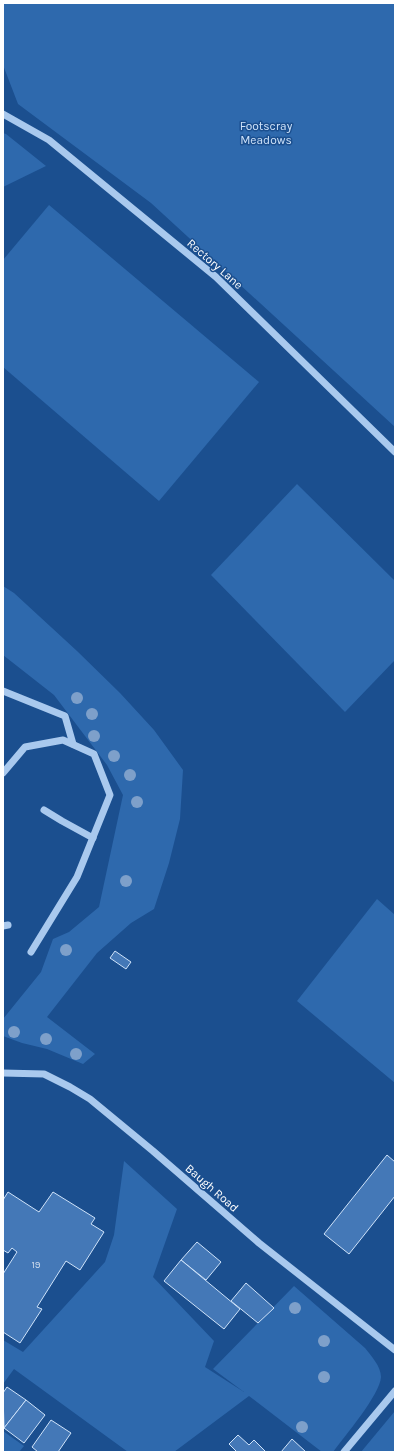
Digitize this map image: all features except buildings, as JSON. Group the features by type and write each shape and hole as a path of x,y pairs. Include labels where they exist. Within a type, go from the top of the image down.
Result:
{"street":[{"name":"Rectory Lane","path":"3,114 50,140 216,277 395,452"},
{"path":"3,692 65,716 73,744"},
{"path":"3,773 24,747 63,740 94,754 110,795 77,877 30,952"},
{"path":"44,810 93,838"},
{"name":"Baugh Road","path":"3,1073 44,1074 70,1086 90,1099 153,1151 259,1243 395,1350"},
{"path":"344,1452 395,1391"}],"green space":[{"name":"Footscray Meadows","path":"3,3 395,3 395,427 151,203 18,104 3,65"},
{"path":"3,133 6,134 46,166 3,187"},
{"path":"49,205 259,382 159,501 3,367 3,260"},
{"path":"297,484 395,581 395,660 345,712 211,575"},
{"path":"3,586 14,593 120,693 154,730 183,770 180,819 169,863 154,909 131,923 97,953 47,1017 95,1054 83,1064 47,1049 22,1043 3,1036 3,1019 41,972 53,939 69,932 99,907 123,795 107,765 54,695 3,655"},
{"path":"377,899 395,915 395,1083 297,1001"},
{"path":"124,1161 177,1209 153,1277 214,1341 205,1367 244,1392 213,1369 294,1286 365,1348 373,1358 381,1373 379,1385 368,1405 333,1452 322,1452 249,1396 174,1452 128,1452 14,1369 3,1384 3,1340 23,1352 105,1262 114,1235"},
{"path":"395,1411 395,1452 361,1452"},
{"path":"3,1431 24,1446 19,1452 3,1452"}]}
